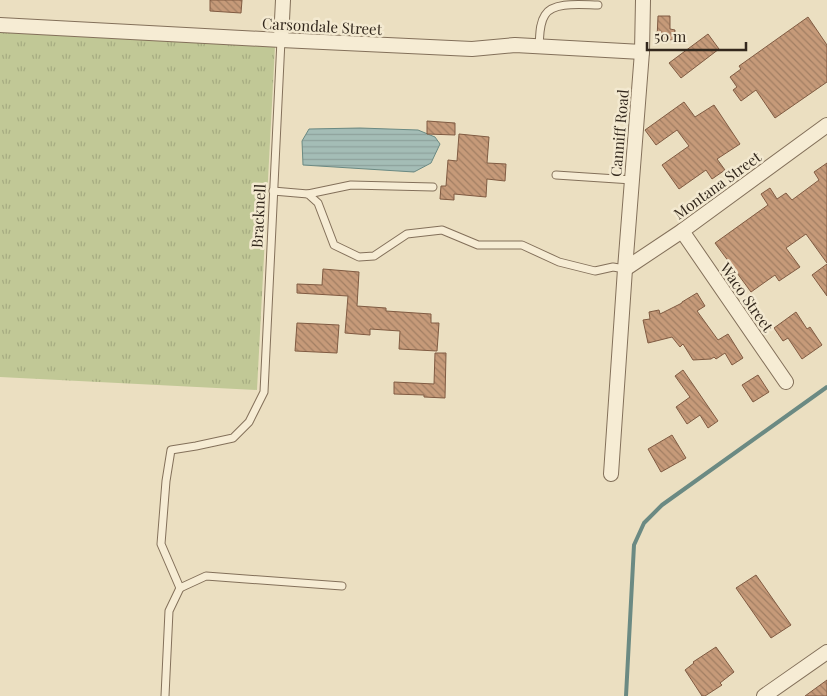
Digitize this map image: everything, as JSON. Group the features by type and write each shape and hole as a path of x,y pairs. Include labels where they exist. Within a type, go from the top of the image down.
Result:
{"street":[{"path":"281,40 283,0"},
{"name":"Canniff Road","path":"611,474 642,52 643,0"},
{"name":"Carsondale Street","path":"0,25 472,49 515,45 642,52"},
{"name":"Montana Street","path":"625,268 682,231 827,125"},
{"name":"Waco Street","path":"682,231 786,382"},
{"path":"764,696 827,652"}],"lane":[{"path":"539,46 540,31 546,13 563,5 598,4"},
{"name":"Bracknell","path":"180,588 161,544 170,450 233,438 249,422 264,392 281,40"},
{"path":"556,175 632,180"},
{"path":"273,191 308,194 351,185 433,187"},
{"path":"308,194 318,203 334,245 359,257 374,256 407,234 442,230 478,245 522,245 559,262 595,271 613,267 625,268"},
{"path":"165,696 169,611 180,588 206,576 342,586"}],"green space":[{"path":"0,32 275,46 257,390 0,377"}],"water":[{"path":"309,129 418,130 435,137 440,144 431,163 414,172 303,165 302,141"}],"building":[{"path":"210,0 242,0 241,13 210,11"},
{"path":"658,16 670,16 670,29 675,30 674,40 657,39"},
{"path":"808,17 827,45 827,82 775,118 756,90 741,101 733,90 737,87 730,77 741,69 739,66"},
{"path":"708,34 719,49 681,78 669,63"},
{"path":"684,102 695,117 714,105 740,144 717,159 725,170 712,179 706,170 679,189 662,165 689,146 677,130 656,145 645,130"},
{"path":"427,121 455,123 455,135 427,134"},
{"path":"459,134 489,137 487,163 506,164 505,181 487,179 486,197 454,194 454,200 440,199 441,186 446,186 448,160 457,161"},
{"path":"827,163 827,263 806,234 786,248 800,267 779,281 775,275 751,292 715,243 768,205 761,194 770,188 777,199 786,193 792,200 819,180 814,172"},
{"path":"827,264 827,296 812,275"},
{"path":"323,269 359,272 357,306 386,308 386,311 431,314 431,323 439,323 437,351 399,349 400,331 370,329 370,335 345,333 348,296 297,293 297,284 322,285"},
{"path":"697,293 705,306 697,311 718,340 728,334 743,358 732,365 725,353 716,359 714,357 711,359 693,360 683,344 680,347 672,337 648,343 643,320 650,319 649,312 659,310 660,314"},
{"path":"796,312 807,329 810,327 822,345 802,359 788,338 783,341 774,328"},
{"path":"297,323 339,325 337,353 295,351"},
{"path":"435,353 446,353 445,398 394,394 394,382 434,384"},
{"path":"683,370 718,421 708,428 700,415 687,424 676,407 690,397 675,376"},
{"path":"758,375 769,392 753,402 742,385"},
{"path":"672,435 686,458 661,472 648,449"},
{"path":"756,575 791,625 771,638 736,588"},
{"path":"716,647 734,672 720,683 722,685 702,696 685,670 693,662"},
{"path":"827,680 827,696 805,696"}],"waterway":[{"path":"626,696 634,545 644,523 662,505 827,387"}]}
